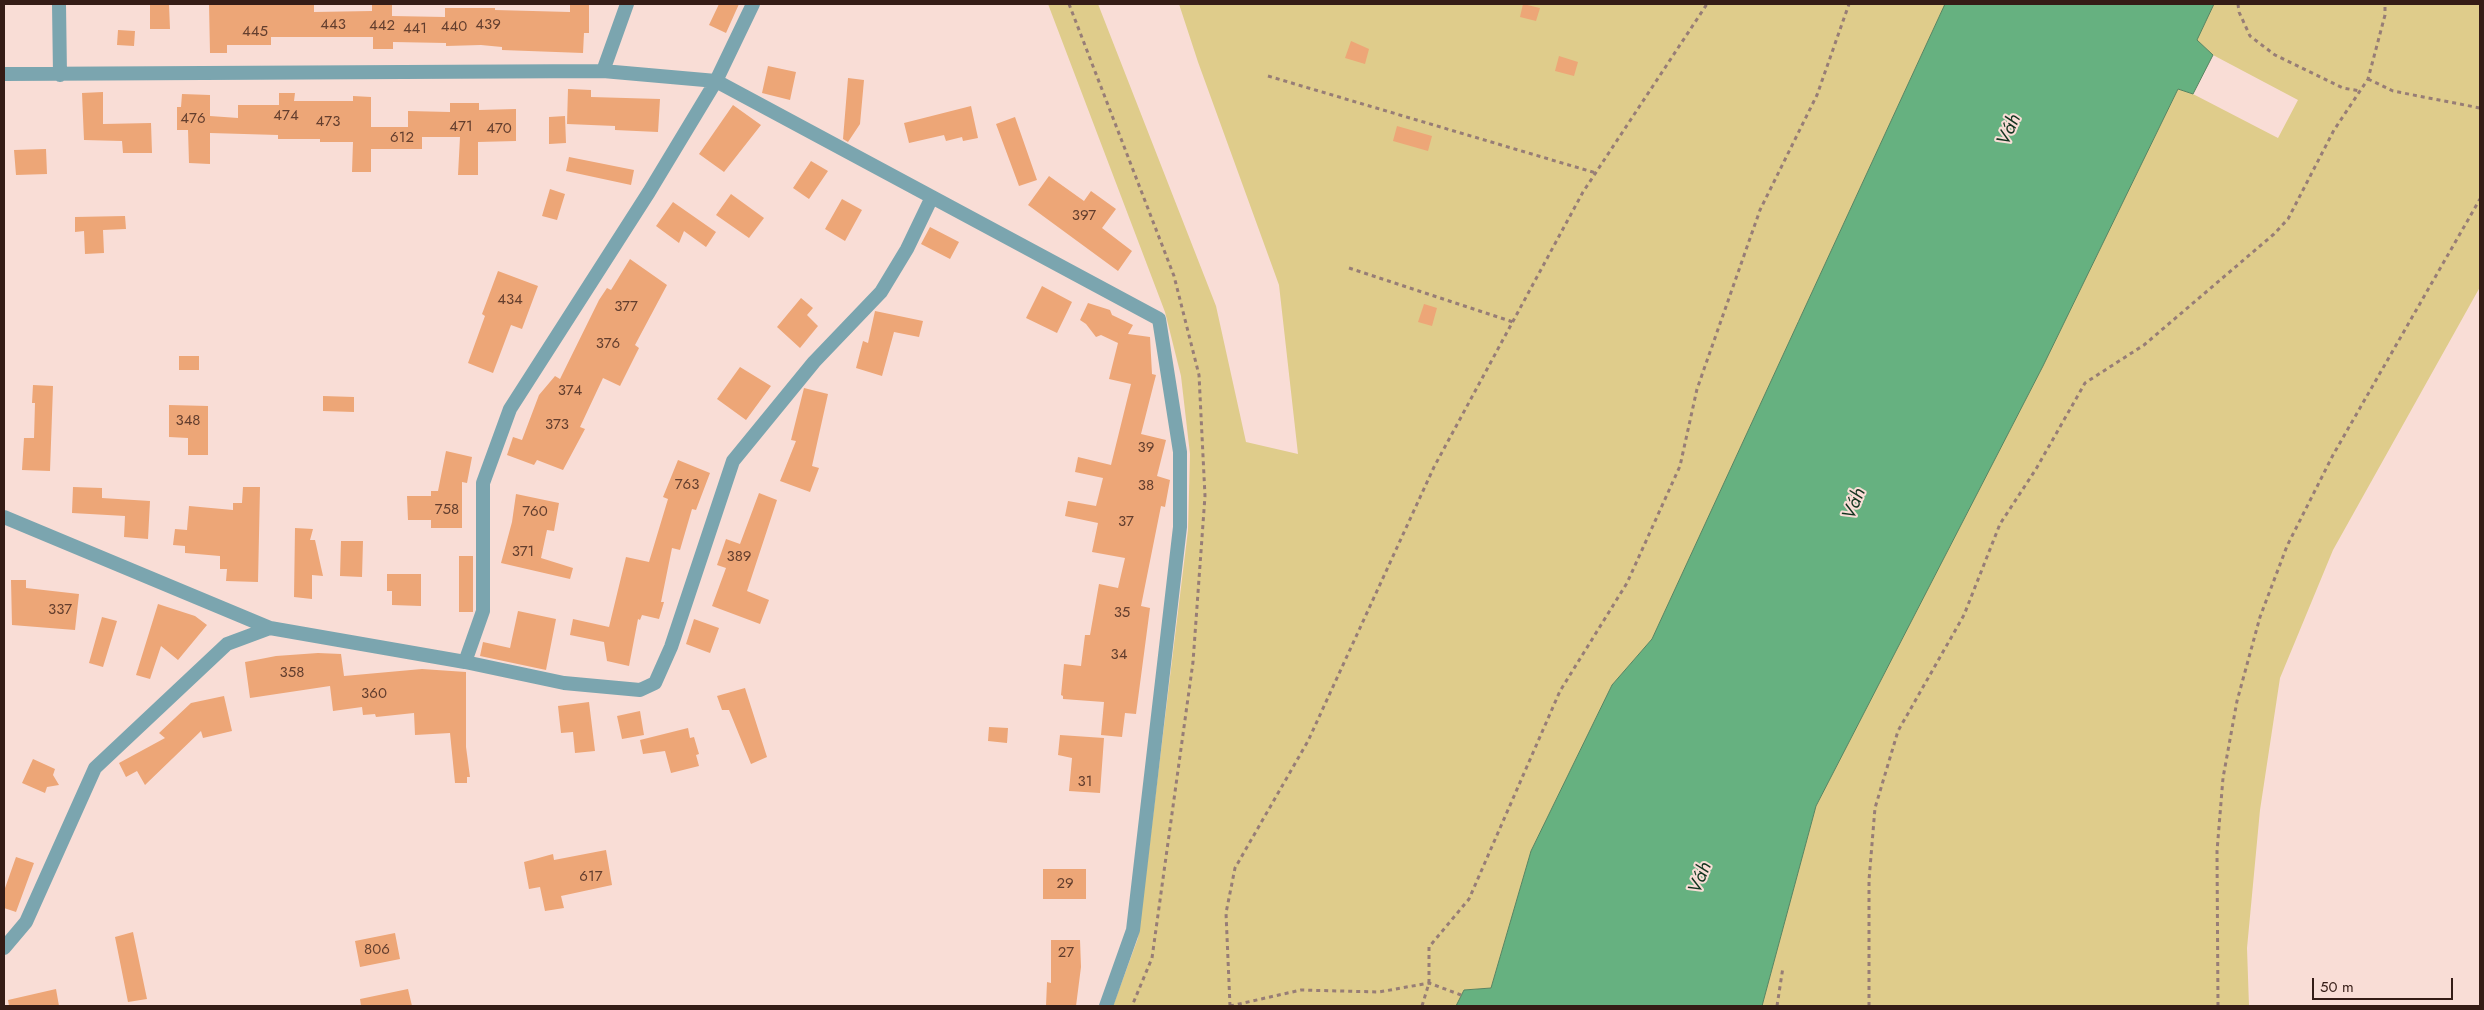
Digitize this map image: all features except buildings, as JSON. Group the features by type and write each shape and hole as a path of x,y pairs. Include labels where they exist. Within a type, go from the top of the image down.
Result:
{"street":[{"path":"59,4 60,75"},
{"path":"602,71 627,4"},
{"path":"465,662 483,611 483,483 510,410 650,192 716,81 753,4"},
{"path":"4,74 602,71 716,81 1159,319 1180,452 1180,527 1133,930 1106,1006"},
{"path":"4,517 270,628 465,662 564,683 640,690 655,683 671,647 733,461 814,362 881,292 907,248 932,197"},
{"path":"4,948 26,922 95,768 227,644 270,628"}],"path":[{"path":"1462,995 1430,983 1379,992 1301,990 1230,1006 1226,913 1235,868 1308,741 1434,467 1583,192 1706,4"},
{"path":"1422,1006 1430,983 1429,947 1469,900 1560,690 1627,583 1680,466 1697,389 1760,210 1816,95 1849,4"},
{"path":"2238,4 2239,12 2250,36 2275,55 2343,88 2360,91"},
{"path":"1869,1006 1869,880 1875,808 1898,732 1964,615 2000,524 2036,469 2085,383 2144,345 2274,234 2288,219 2334,130 2368,79 2385,15 2386,4"},
{"path":"1268,76 1596,173"},
{"path":"2368,79 2393,91 2480,108"},
{"path":"2218,1006 2217,850 2223,778 2237,701 2260,617 2287,546 2333,454 2480,199"},
{"path":"1349,268 1513,322"},
{"path":"1776,1006 1783,967"}],"shaded area":[{"path":"1048,4 1098,4 1216,306 1246,442 1298,454 1279,285 1198,62 1179,4 1945,4 1652,639 1612,685 1531,851 1491,988 1464,990 1456,1006 1113,1006 1138,938 1188,530 1190,454 1181,376 1165,312"},
{"path":"2214,4 2480,4 2480,287 2333,550 2280,678 2260,810 2247,948 2249,1006 1762,1006 1816,806 2043,366 2178,89 2193,94 2278,138 2298,100 2213,55 2197,40"}],"water":[{"name":"Váh","path":"1945,4 2214,4 2197,40 2213,55 2193,94 2178,89 2043,366 1816,806 1762,1006 1456,1006 1464,990 1491,988 1531,851 1612,685 1652,639"}]}
